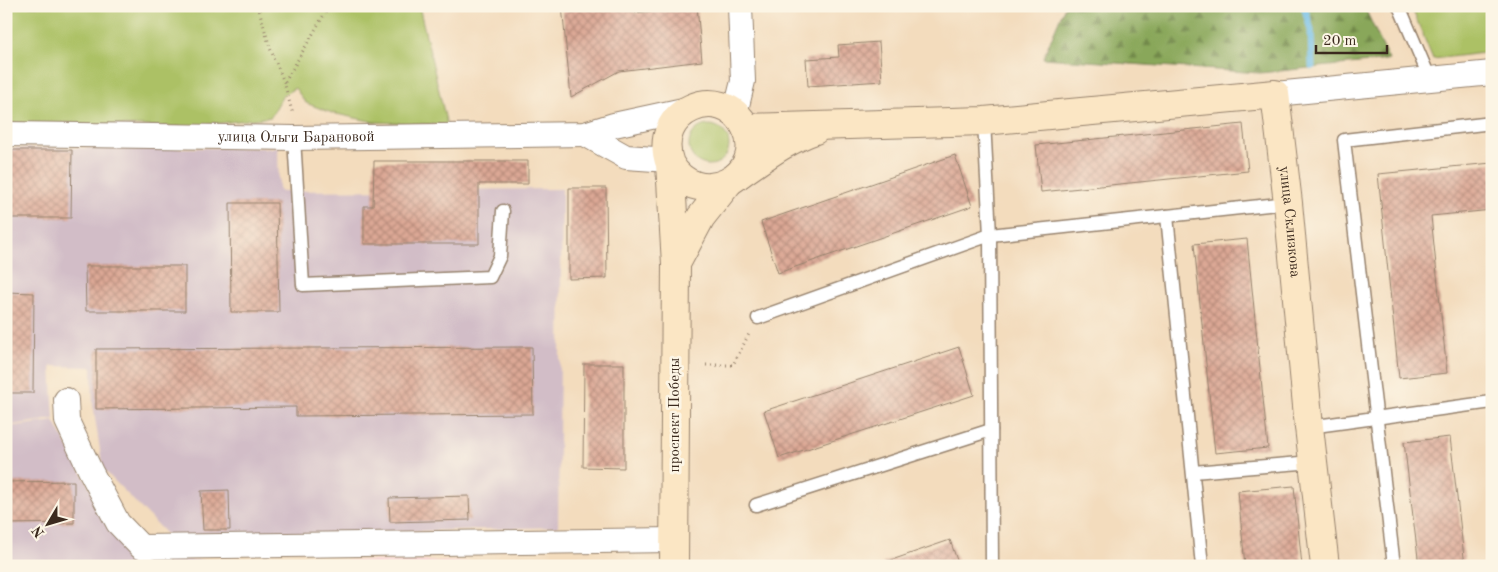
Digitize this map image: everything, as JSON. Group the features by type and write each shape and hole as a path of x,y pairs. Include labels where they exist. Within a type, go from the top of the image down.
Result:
{"street":[{"path":"740,6 743,81 740,121"},
{"path":"688,109 702,104 716,105 723,107 740,121 828,126 984,121 1492,73"},
{"name":"улица Склизкова","path":"1274,94 1288,203 1309,427 1325,566"},
{"name":"проспект Победы","path":"674,553 676,264 670,162 666,143 670,129 677,117 688,109"},
{"name":"улица Ольги Барановой","path":"6,134 294,138 585,134 614,125 688,109"},
{"name":"проспект Победы","path":"676,264 701,217 744,167 748,156 749,139 740,121"},
{"path":"670,162 679,176 696,186 709,188 732,179 773,150 793,139 828,126"},
{"name":"улица Ольги Барановой","path":"585,134 626,156 670,162"},
{"path":"66,400 67,422 91,472 118,523 141,548 674,553"}],"lane":[{"path":"1399,6 1430,79"},
{"path":"984,121 990,235 992,566"},
{"path":"1394,566 1344,140 1492,123"},
{"path":"294,138 303,285 490,277 500,256 504,211"},
{"path":"758,318 990,235 1288,203"},
{"path":"1167,216 1202,566"},
{"path":"1309,427 1492,402"},
{"path":"756,505 991,430"},
{"path":"1193,472 1313,462"}],"path":[{"path":"258,6 270,48 284,82 292,111 294,138"},
{"path":"284,82 329,6"},
{"path":"706,365 732,365 758,318"}],"shaded area":[{"path":"6,148 278,148 279,191 562,189 558,527 170,538 103,469 93,405 92,367 51,366 54,419 6,426"},
{"path":"54,421 129,560 334,560 334,566 6,566 6,427"},
{"path":"334,560 633,564 633,566 334,566"}],"green space":[{"path":"6,6 419,6 447,125 374,122 332,113 306,103 295,88 283,95 271,117 188,127 6,123"},
{"path":"1065,6 1364,6 1389,60 1260,73 1043,58"},
{"path":"1411,6 1492,6 1492,52 1433,59"},
{"path":"709,125 723,131 729,145 723,159 709,165 695,159 689,145 695,131"}],"building":[{"path":"562,6 634,6 635,13 697,6 702,61 619,71 571,97"},
{"path":"879,42 882,81 808,86 806,59 839,57 838,45"},
{"path":"1243,124 1248,171 1041,192 1036,145"},
{"path":"6,150 72,150 71,218 6,218"},
{"path":"955,155 972,206 778,273 761,222"},
{"path":"374,161 528,161 528,184 479,184 479,244 364,244 364,206 373,206"},
{"path":"1492,163 1492,210 1431,216 1447,373 1399,378 1378,174"},
{"path":"569,188 606,188 607,278 569,279"},
{"path":"230,203 277,203 279,312 231,312"},
{"path":"1247,239 1268,448 1215,453 1194,244"},
{"path":"85,266 185,266 185,311 86,311"},
{"path":"6,292 34,293 33,393 6,393"},
{"path":"532,347 533,414 296,416 296,407 96,409 96,349"},
{"path":"959,347 974,395 779,458 764,411"},
{"path":"584,364 624,364 624,468 583,467"},
{"path":"1450,437 1465,566 1419,566 1404,442"},
{"path":"74,481 74,523 6,524 6,482"},
{"path":"1294,486 1302,566 1245,566 1238,491"},
{"path":"229,490 230,530 203,530 201,491"},
{"path":"469,496 470,520 390,522 389,498"},
{"path":"950,540 959,566 883,566 883,563"}],"waterway":[{"path":"1304,6 1311,30 1312,66"}]}
